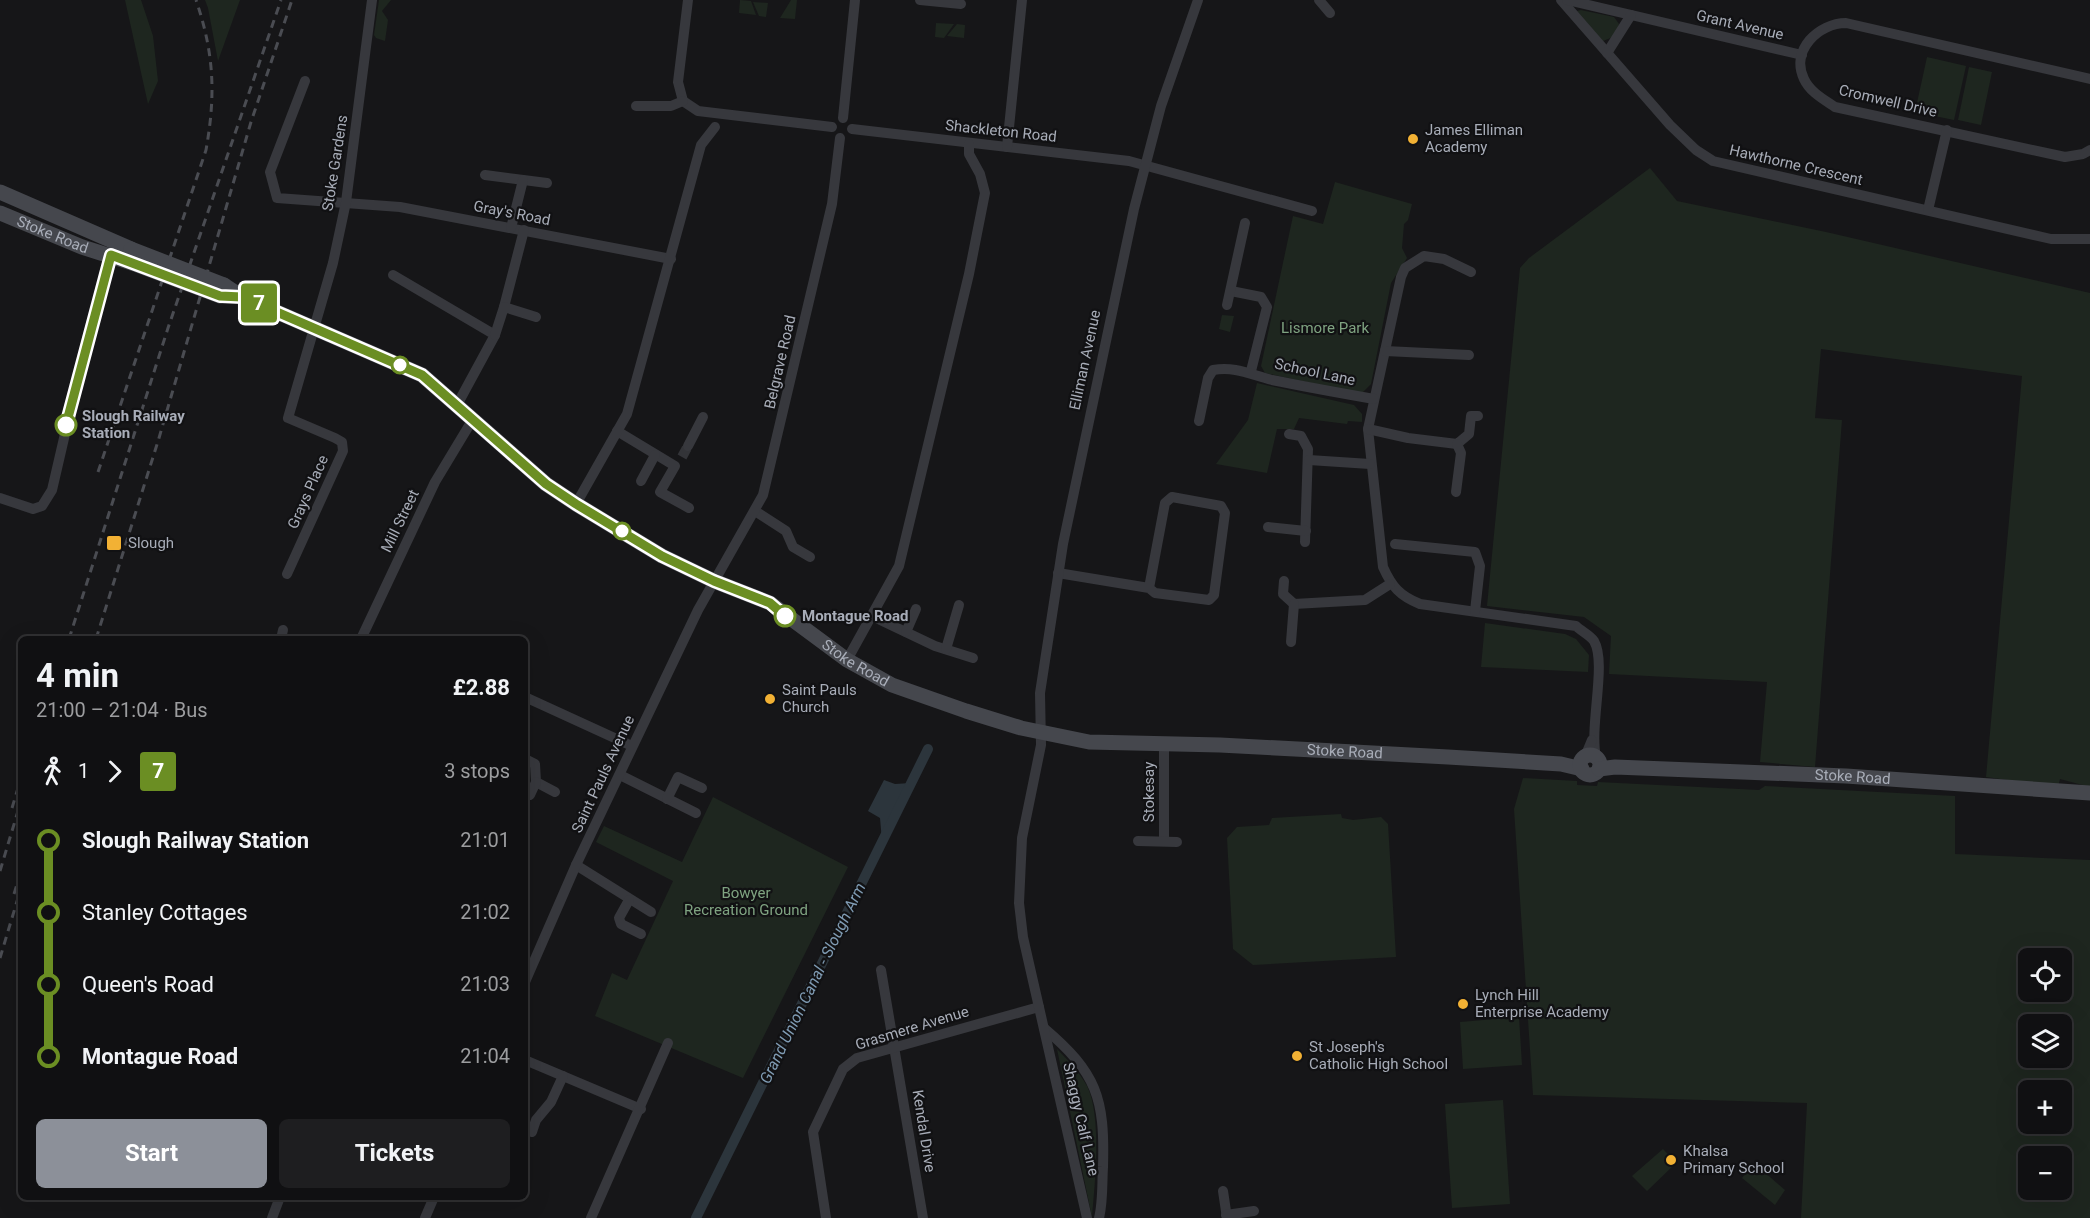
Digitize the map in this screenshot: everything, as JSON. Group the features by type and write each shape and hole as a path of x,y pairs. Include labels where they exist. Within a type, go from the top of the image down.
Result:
{"main road":[{"name":"Stoke Road","path":"0,192 130,253 242,297 422,375 546,484 662,556 714,581 770,603 847,660 892,685 997,721 1041,733 1089,742 1561,764 1590,762 1615,767 1846,776 2090,793"},
{"name":"Stoke Road","path":"0,213 82,247 111,255 130,253"}],"street":[{"name":"Stoke Gardens","path":"288,418 333,263 345,202 372,0"},
{"path":"688,0 678,82 683,101 698,111 832,127"},
{"path":"843,118 855,0"},
{"path":"920,0 961,4"},
{"path":"1007,147 1022,0"},
{"name":"Elliman Avenue","path":"1041,733 1040,699 1058,573 1111,307 1161,106 1198,0"},
{"path":"1320,0 1330,13"},
{"name":"Hawthorne Crescent","path":"1561,0 1670,125 1696,150 1713,161 2051,239 2090,239"},
{"name":"Grant Avenue","path":"1567,0 1802,55"},
{"path":"1607,53 1631,15"},
{"path":"1802,55 1809,39 1821,29 1833,23 1846,23 2090,79"},
{"name":"Cromwell Drive","path":"1802,55 1803,78 1816,95 1835,107 2066,157 2090,150"},
{"name":"Gray's Road","path":"305,81 270,172 277,198 400,207 671,259"},
{"path":"636,106 671,106 683,101"},
{"path":"832,127 837,120 843,118"},
{"path":"832,127 835,135 840,138 846,137 852,129 851,123 843,118"},
{"path":"576,504 627,414 701,145 715,127"},
{"name":"Shackleton Road","path":"852,129 1146,164 1312,211"},
{"path":"1928,210 1947,130"},
{"name":"Belgrave Road","path":"714,581 755,511 768,481 832,204 840,138"},
{"path":"847,660 899,566 984,211 985,193 980,174 969,154 969,144"},
{"path":"485,175 547,183"},
{"path":"512,228 523,180"},
{"path":"1227,305 1245,223"},
{"path":"457,405 495,335 524,231"},
{"path":"0,498 33,509 42,506 52,490 87,339 111,255"},
{"path":"1471,272 1443,259 1424,256 1405,268 1401,277 1368,429 1383,567 1390,584 1403,597 1420,604 1575,626 1593,639 1600,655 1590,762"},
{"path":"393,275 495,335"},
{"name":"School Lane","path":"1231,291 1261,297 1267,307 1251,371 1269,379 1374,399"},
{"path":"504,306 536,317"},
{"path":"1385,351 1469,355"},
{"path":"1198,421 1208,378 1213,370 1225,368 1251,371"},
{"path":"1368,429 1408,438 1457,444 1469,434 1471,416 1478,416"},
{"path":"688,446 703,417"},
{"name":"Grays Place","path":"287,574 343,452 342,442 288,418"},
{"name":"Mill Street","path":"362,636 435,482 473,419"},
{"path":"617,431 675,466"},
{"path":"1288,434 1300,436 1308,449 1305,542"},
{"path":"1456,492 1461,453 1457,444"},
{"path":"641,481 656,455"},
{"path":"682,457 660,492 689,508"},
{"path":"1309,460 1370,464"},
{"path":"1058,573 1149,588 1155,593 1209,600 1214,595 1225,513 1221,506 1172,497 1165,503 1149,588"},
{"path":"755,511 786,531 793,548 810,557"},
{"path":"1268,527 1306,531"},
{"path":"1395,544 1475,552 1479,566 1475,611"},
{"name":"Saint Pauls Avenue","path":"528,975 576,865 632,746 714,581"},
{"path":"1284,581 1283,594 1294,604 1365,600 1390,584"},
{"path":"1291,642 1294,604"},
{"path":"946,649 959,605"},
{"path":"906,632 916,609"},
{"path":"873,616 946,649 973,658"},
{"path":"528,698 632,746"},
{"name":"Shaggy Calf Lane","path":"1041,733 1038,762 1022,838 1019,903 1023,937 1087,1218"},
{"name":"Stokesay","path":"1164,744 1164,841"},
{"path":"528,760 535,764 536,782 530,795"},
{"path":"620,775 696,813"},
{"path":"667,799 678,777 702,788"},
{"path":"536,782 555,792"},
{"name":"Stokesay","path":"1138,841 1177,842"},
{"path":"576,865 651,912"},
{"path":"629,900 619,918 621,924 641,934"},
{"name":"Kendal Drive","path":"881,970 923,1218"},
{"name":"Grasmere Avenue","path":"826,1218 814,1145 816,1125 843,1069 857,1059 1039,1007"},
{"name":"Shaggy Calf Lane","path":"1044,1028 1073,1053 1083,1067 1092,1082 1100,1108 1104,1142 1099,1218"},
{"path":"591,1218 668,1043"},
{"path":"528,1061 640,1109"},
{"path":"532,1132 531,1119 551,1102 563,1076"},
{"path":"1222,1191 1227,1217 1254,1211"},
{"path":"272,1218 279,1200"},
{"path":"425,1218 433,1200"}],"green space":[{"path":"125,0 141,0 153,36 158,81 148,104"},
{"path":"205,0 240,0 218,61 208,8"},
{"path":"379,0 391,0 382,11 388,20 385,41 374,35"},
{"path":"740,0 751,1 756,15 739,13"},
{"path":"791,0 797,0 795,19 780,18"},
{"path":"753,2 768,3 766,17 759,16"},
{"path":"1577,11 1614,17 1619,24 1616,33 1603,41"},
{"path":"936,23 954,24 944,38 935,37"},
{"path":"957,24 965,25 964,38 947,36"},
{"path":"1927,57 1966,66 1954,120 1915,112"},
{"path":"1969,67 1992,72 1981,125 1958,120"},
{"path":"1650,168 1677,201 1826,232 2090,293 2090,787 2060,779 2058,787 1986,777 2022,376 1821,349 1815,418 1842,420 1815,767 1760,762 1767,682 1609,674 1611,636 1584,617 1487,606 1520,268 1529,258"},
{"name":"Lismore Park","path":"1335,182 1412,204 1408,220 1404,224 1402,248 1407,258 1391,283 1371,384 1361,394 1265,373 1261,366 1293,216 1323,224"},
{"path":"1222,315 1234,316 1230,332 1219,329"},
{"path":"1257,383 1354,405 1362,414 1362,422 1348,421 1347,424 1299,418 1294,429 1277,429 1267,473 1216,464 1248,420"},
{"path":"1485,623 1565,634 1576,639 1589,655 1588,672 1481,667"},
{"path":"1523,778 1577,781 1577,785 1597,786 1598,782 1759,790 1765,786 1955,796 1955,854 2090,860 2090,1218 1801,1218 1807,1103 1533,1095 1514,809"},
{"name":"Bowyer Recreation Ground","path":"713,797 848,867 743,1078 595,1016 612,973 627,980 673,881 596,842 604,826 682,862"},
{"path":"1341,814 1342,818 1353,820 1381,817 1388,824 1396,957 1253,965 1233,949 1227,838 1237,827 1269,825 1272,818"},
{"path":"1519,1017 1522,1065 1463,1069 1460,1022"},
{"path":"1057,1049 1087,1086 1092,1099 1095,1114 1096,1150 1092,1217"},
{"path":"1503,1100 1510,1204 1452,1208 1445,1104"},
{"path":"1663,1149 1676,1163 1647,1191 1632,1176"},
{"path":"1754,1163 1785,1190 1775,1205 1742,1178"}],"shaded area":[{"path":"884,780 895,784 911,783 882,841 880,818 868,811"}],"waterway":[{"name":"Grand Union Canal - Slough Arm","path":"696,1218 928,749"}],"tunnel":[{"path":"682,457 688,446"}],"railway":[{"path":"98,472 206,150 211,110 212,74 207,38 196,0"},
{"path":"70,636 168,328 281,0"},
{"path":"97,636 159,438 251,122 292,0"},
{"path":"12,808 18,788"},
{"path":"0,871 18,811"},
{"path":"14,894 18,881"},
{"path":"0,958 18,898"}],"bus line":[{"name":"7","path":"66,425 90,326 111,255 220,296 242,297 295,318 422,375 449,396 546,484 576,504 662,556 714,581 770,603 785,616"}],"place":[{"name":"James Elliman Academy","path":"1413,139"},
{"name":"Slough Railway Station","path":"66,425"},
{"name":"Slough","path":"114,543"},
{"name":"Montague Road","path":"785,616"},
{"name":"Saint Pauls Church","path":"770,699"},
{"name":"Lynch Hill Enterprise Academy","path":"1463,1004"},
{"name":"St Joseph's Catholic High School","path":"1297,1056"},
{"name":"Khalsa Primary School","path":"1671,1160"}]}
